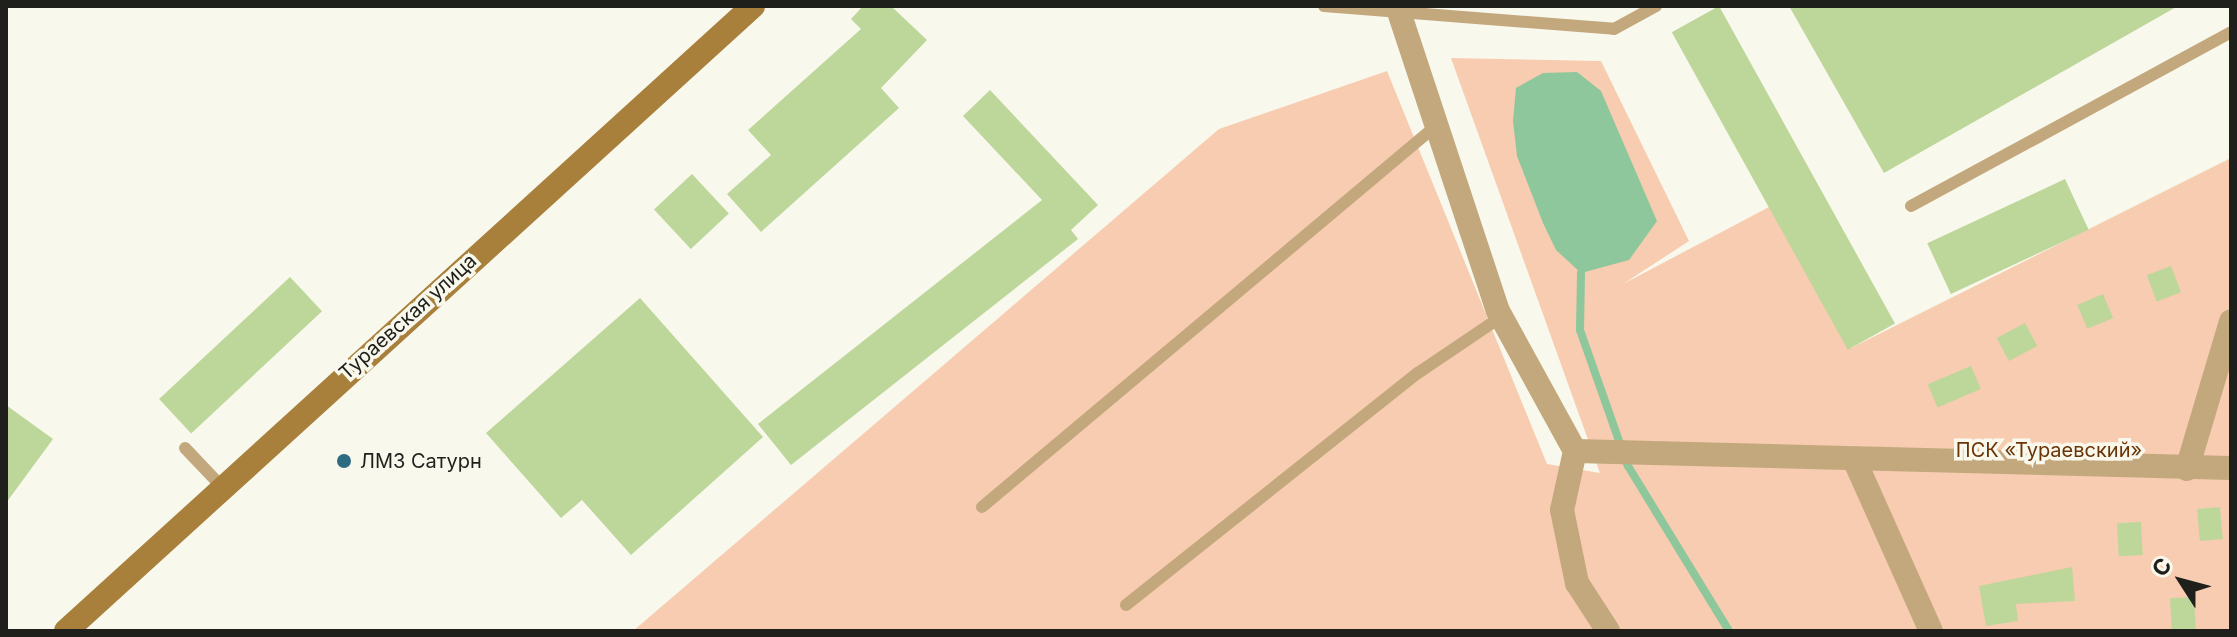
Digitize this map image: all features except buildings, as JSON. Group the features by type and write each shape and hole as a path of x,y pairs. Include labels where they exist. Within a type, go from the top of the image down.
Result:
{"main road":[{"name":"Тураевская улица","path":"66,631 753,6"}],"street":[{"path":"1399,9 1501,317 1575,451 1562,510 1577,583 1608,631"},
{"path":"2187,469 2228,349 2231,321"},
{"path":"1575,451 2231,468"},
{"path":"1854,459 1931,631"}],"lane":[{"path":"1324,6 1399,9 1614,29 1656,6"},
{"path":"1911,206 2231,32"},
{"path":"982,507 1437,125"},
{"path":"1126,605 1418,373 1501,317"},
{"path":"185,448 222,487"}],"green space":[{"name":"ПСК «Тураевский»","path":"1451,58 1601,61 1689,241 1623,284 1771,206 1851,348 2231,158 2231,631 633,631 1219,129 1387,71 1547,464 1600,473"}],"shaded area":[{"path":"1577,72 1601,91 1657,221 1629,260 1581,273 1556,250 1543,223 1517,156 1513,121 1516,88 1543,73"}],"waterway":[{"path":"1581,273 1580,330 1628,466 1729,631"}],"place":[{"name":"ЛМЗ Сатурн","path":"344,461"}]}
